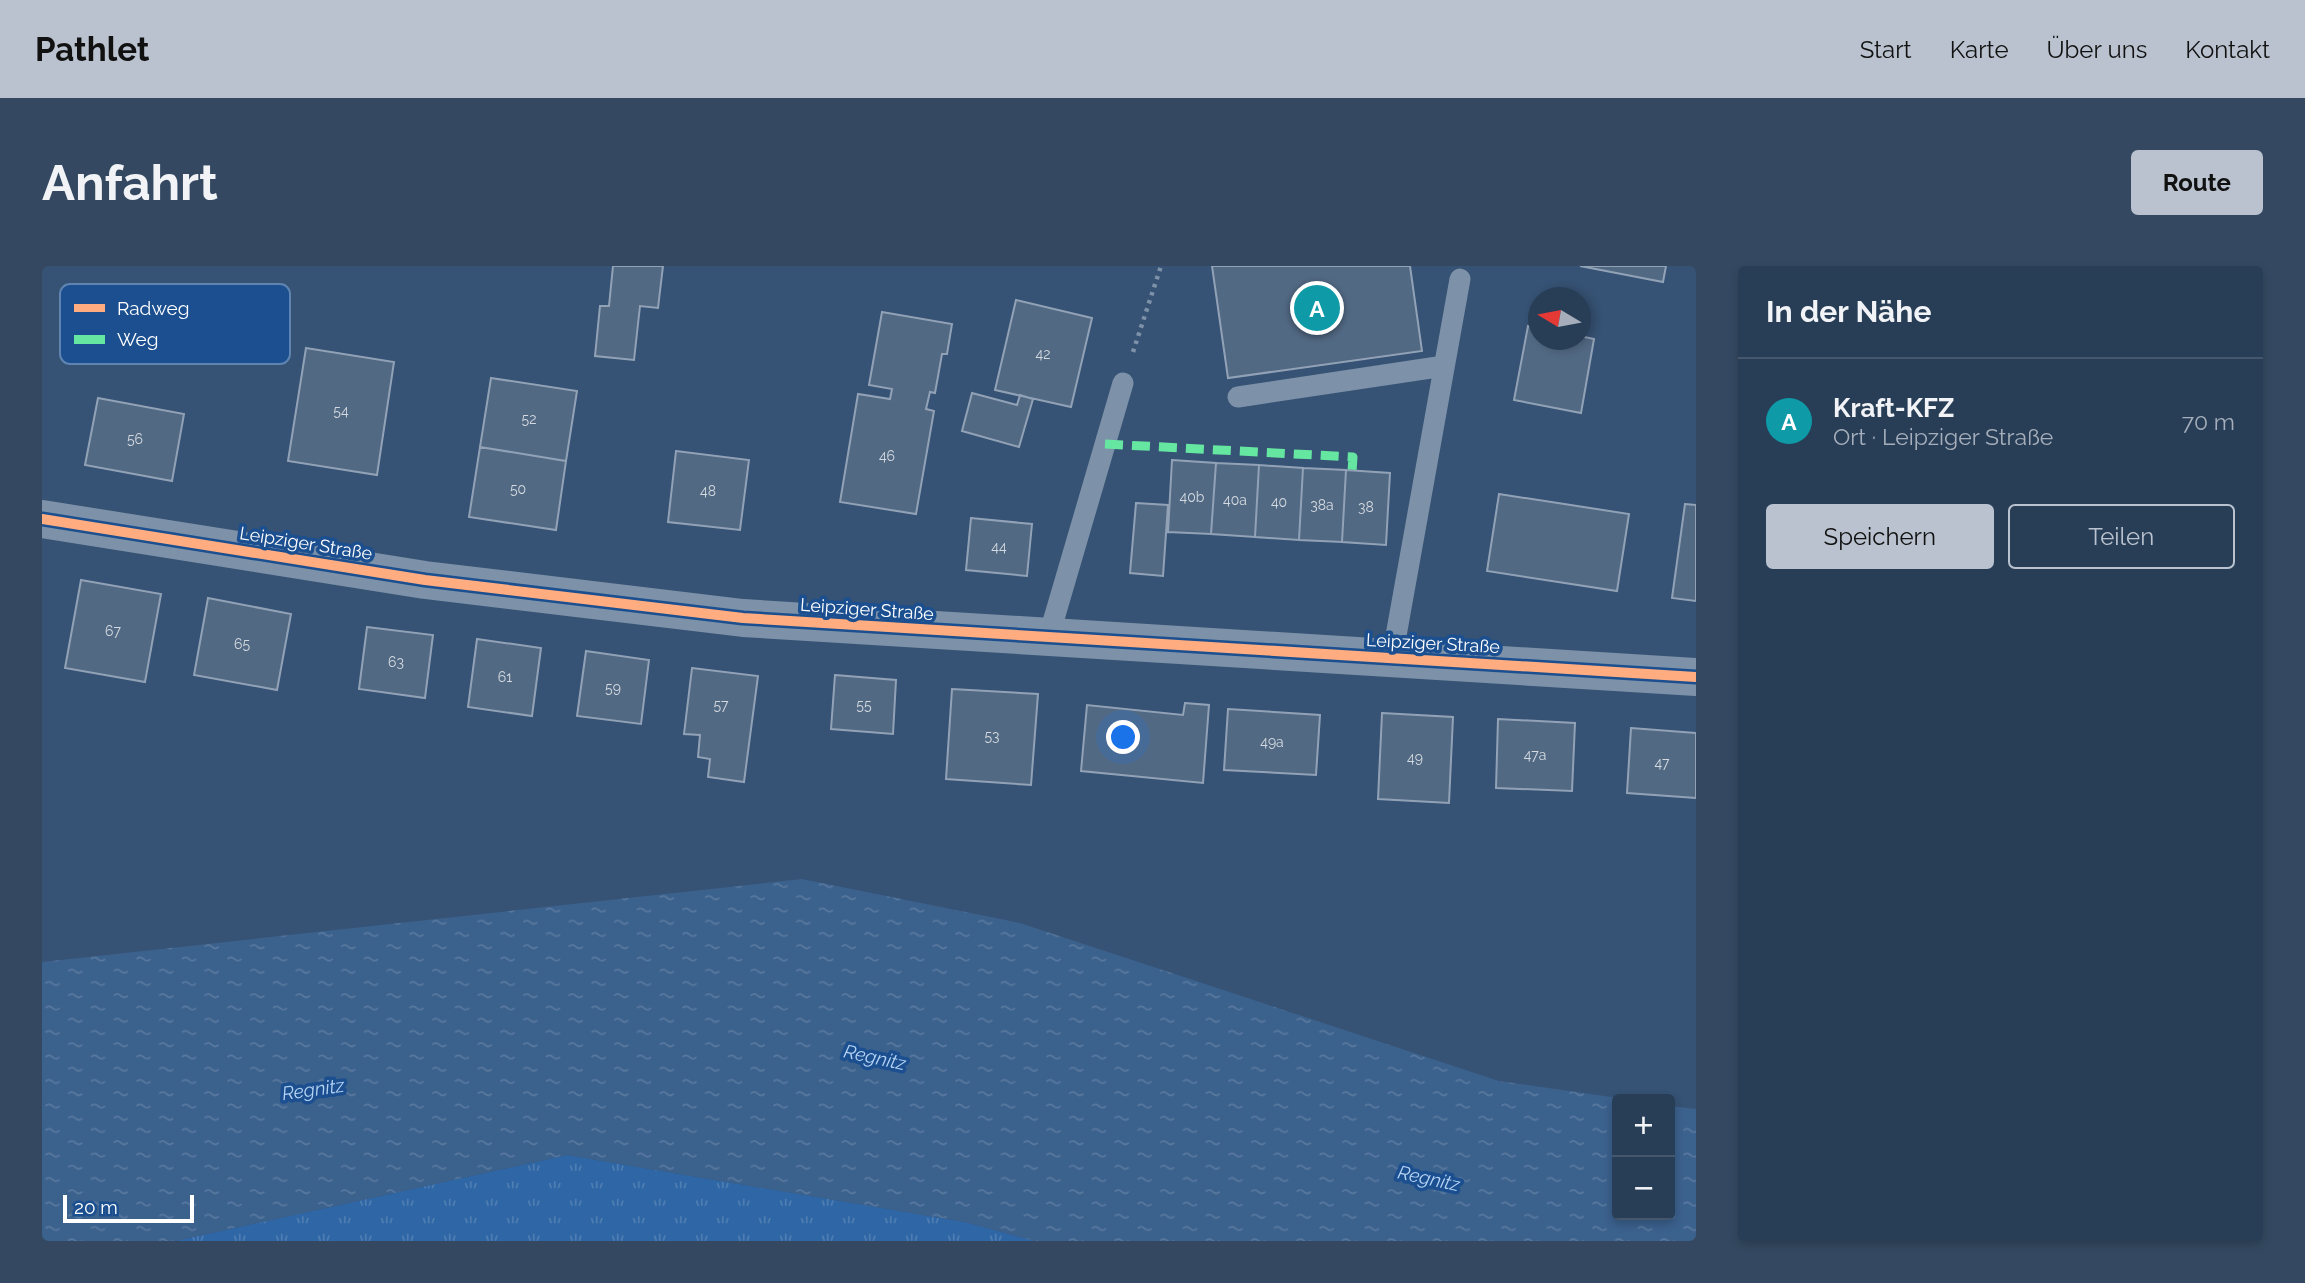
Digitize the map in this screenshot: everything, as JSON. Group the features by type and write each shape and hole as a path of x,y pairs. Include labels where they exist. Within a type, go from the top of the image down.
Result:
{"street":[{"name":"Leipziger Straße","path":"42,519 425,580 743,618 1048,639 1696,677"}],"lane":[{"path":"1392,658 1460,279"},
{"path":"1238,397 1444,366"},
{"path":"1048,639 1123,383"}],"path":[{"path":"1123,383 1161,266"}],"green space":[{"path":"567,1155 965,1222 1035,1241 175,1241"}],"water":[{"name":"Regnitz","path":"802,879 1020,923 1499,1081 1612,1097 1612,1220 1675,1220 1675,1107 1696,1109 1696,1241 1035,1241 965,1222 567,1155 175,1241 42,1241 42,962"}],"building":[{"path":"613,266 663,266 658,308 640,306 634,360 595,356 600,306 609,306"},
{"path":"1212,266 1410,266 1422,351 1228,378"},
{"path":"1580,266 1666,266 1663,282"},
{"path":"1016,300 1092,318 1071,407 995,390"},
{"path":"882,312 952,324 947,354 942,354 935,393 930,392 926,409 934,411 916,514 840,502 858,394 890,399 892,389 869,385"},
{"path":"1528,326 1528,350 1591,350 1591,338 1594,339 1581,413 1514,400"},
{"path":"306,348 394,362 377,475 288,461"},
{"path":"491,378 577,391 566,461 480,447"},
{"path":"972,393 1017,405 1020,395 1033,399 1019,447 962,431"},
{"path":"98,398 184,414 172,481 85,465"},
{"path":"480,447 566,461 556,530 469,517"},
{"path":"676,451 749,460 740,530 668,522"},
{"path":"1172,460 1216,463 1211,534 1168,532"},
{"path":"1216,463 1259,465 1255,537 1211,534"},
{"path":"1259,465 1303,468 1299,540 1255,537"},
{"path":"1303,468 1346,470 1342,542 1299,540"},
{"path":"1346,470 1390,473 1386,545 1342,542"},
{"path":"1499,494 1629,514 1617,591 1487,571"},
{"path":"1136,503 1168,505 1163,576 1130,573"},
{"path":"1685,504 1696,505 1696,601 1672,598"},
{"path":"971,518 1032,524 1027,576 966,570"},
{"path":"81,580 161,594 145,682 65,668"},
{"path":"208,598 291,614 277,690 194,675"},
{"path":"367,627 433,635 425,698 359,689"},
{"path":"477,639 541,648 532,716 468,707"},
{"path":"586,651 649,660 641,724 577,716"},
{"path":"692,668 758,676 744,782 708,777 710,759 698,757 700,735 684,734"},
{"path":"835,675 896,680 893,734 831,729"},
{"path":"952,689 1038,694 1031,785 946,779"},
{"path":"1185,703 1209,705 1203,783 1081,771 1087,705 1183,715"},
{"path":"1228,709 1320,715 1316,775 1224,770"},
{"path":"1382,713 1453,717 1449,803 1378,799"},
{"path":"1498,719 1575,723 1572,791 1496,788"},
{"path":"1631,728 1696,733 1696,798 1627,793"}],"marked path":[{"path":"1105,444 1353,457 1352,471"}],"cycle path":[{"path":"42,519 425,580 743,618 1696,677"}],"place":[{"name":"Kraft-KFZ","path":"1317,308"}]}
